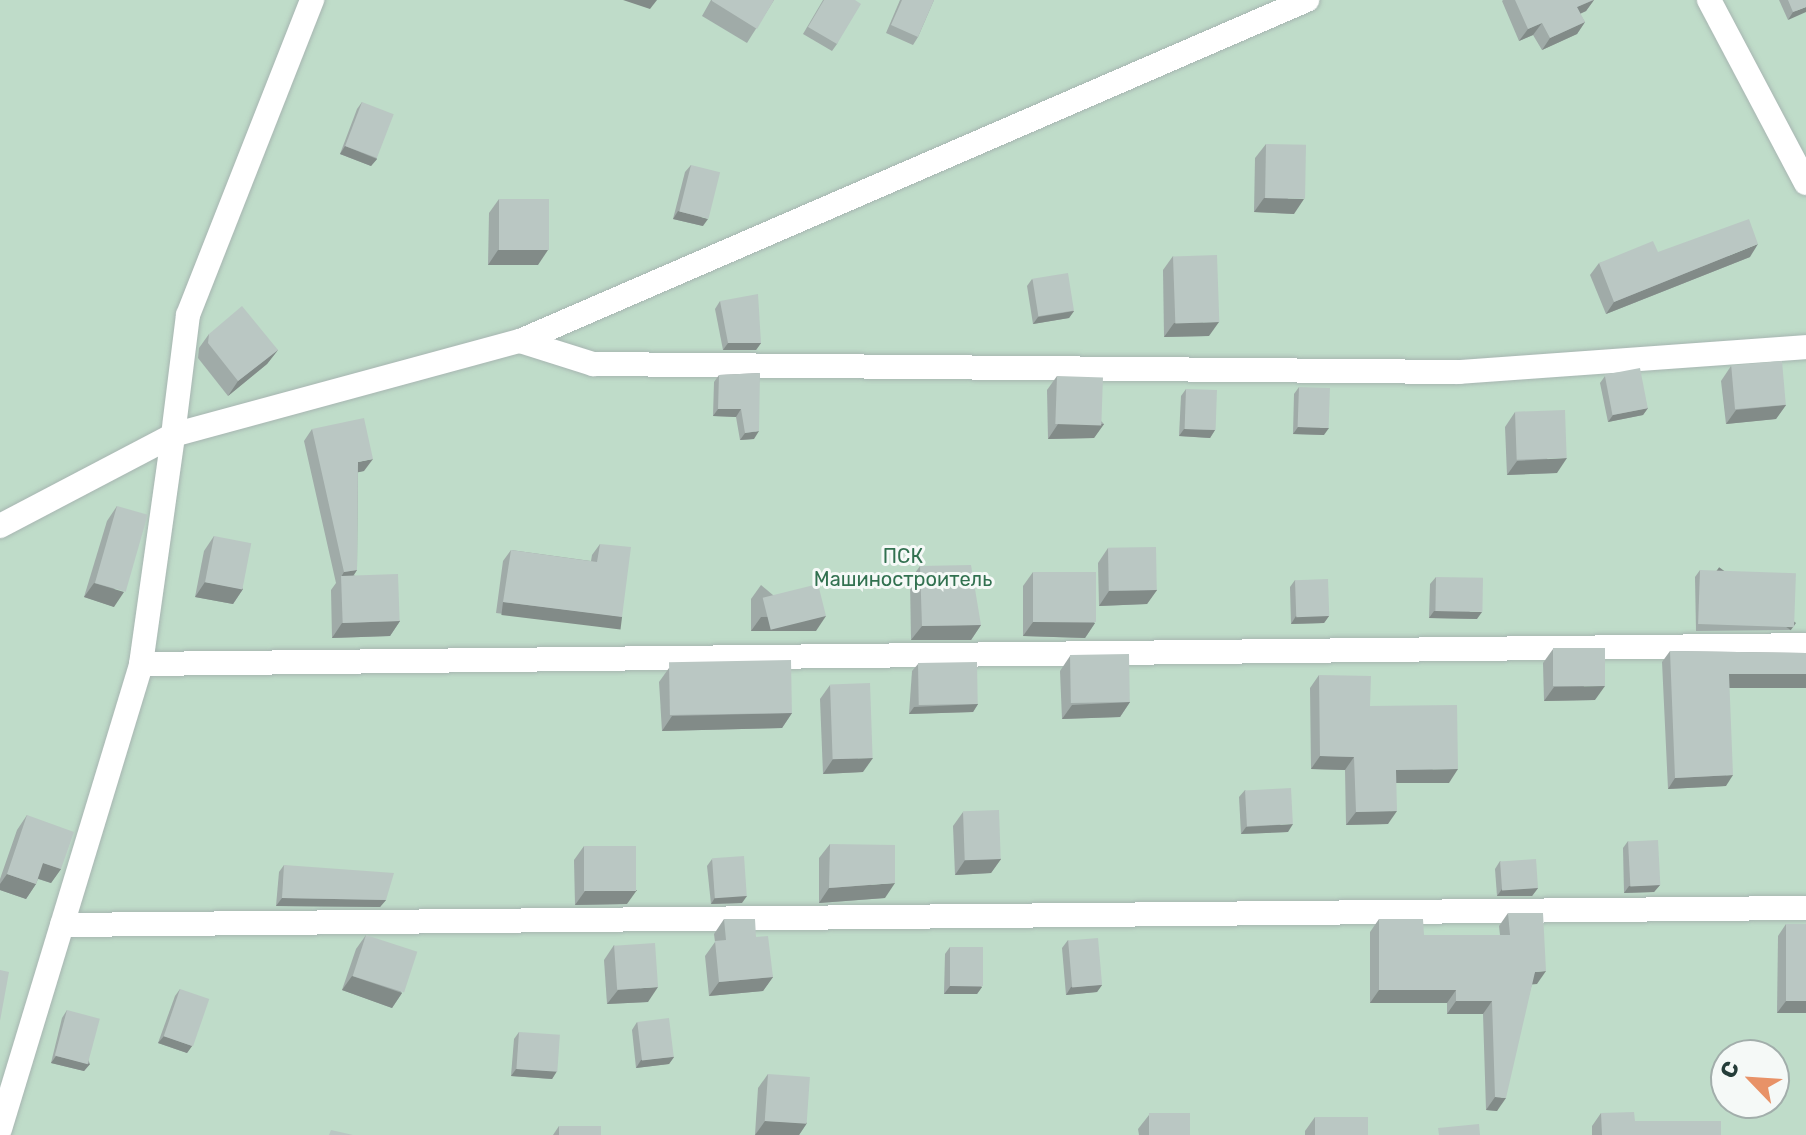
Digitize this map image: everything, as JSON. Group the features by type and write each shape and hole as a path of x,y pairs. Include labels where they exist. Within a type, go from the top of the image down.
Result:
{"street":[{"path":"0,1129 141,664 188,315 312,0"},
{"path":"0,526 173,435 520,341 1307,0"},
{"path":"1709,0 1806,183"},
{"path":"520,341 593,364 1459,372 1806,347"},
{"path":"141,664 1806,645"},
{"path":"62,925 1806,908"}],"green space":[{"name":"ПСК Машиностроитель","path":"0,0 1806,0 1806,1135 0,1135"}],"building":[{"path":"712,0 774,0 757,29"},
{"path":"824,0 855,0 861,4 837,44 808,27"},
{"path":"902,0 934,0 918,37 891,25"},
{"path":"1515,0 1593,0 1577,7 1585,22 1550,38 1542,23 1528,29"},
{"path":"1788,0 1806,0 1806,7 1793,12"},
{"path":"362,102 394,114 377,158 345,146"},
{"path":"1266,144 1306,145 1305,199 1265,198"},
{"path":"691,165 720,172 708,219 679,212"},
{"path":"499,199 549,199 549,250 499,250"},
{"path":"1749,219 1758,244 1614,302 1599,263 1653,241 1658,252"},
{"path":"1217,255 1219,322 1175,323 1173,257"},
{"path":"1068,273 1074,311 1038,316 1032,279"},
{"path":"758,294 761,343 728,343 720,301"},
{"path":"242,306 278,350 238,381 208,343 209,334"},
{"path":"1782,361 1786,405 1735,409 1731,365"},
{"path":"1640,368 1648,408 1612,415 1605,375"},
{"path":"760,373 759,431 745,433 741,409 718,409 719,375"},
{"path":"1057,376 1103,378 1101,426 1055,424"},
{"path":"1299,387 1330,388 1329,428 1298,427"},
{"path":"1186,389 1217,390 1216,430 1185,429"},
{"path":"1565,410 1567,458 1517,460 1515,412"},
{"path":"364,418 373,459 358,462 357,570 344,572 312,429"},
{"path":"117,506 148,515 126,592 95,583"},
{"path":"214,536 251,543 242,589 205,582"},
{"path":"600,544 631,547 622,617 503,602 511,550 597,562"},
{"path":"1156,547 1157,590 1109,591 1108,548"},
{"path":"971,565 981,625 922,626 920,566"},
{"path":"1700,570 1796,573 1794,627 1698,624"},
{"path":"1033,572 1096,572 1096,622 1033,622"},
{"path":"398,574 400,621 343,623 341,576"},
{"path":"1436,577 1483,578 1482,612 1435,611"},
{"path":"1328,579 1329,616 1296,617 1295,580"},
{"path":"818,584 826,616 771,630 763,598"},
{"path":"1553,648 1605,648 1605,686 1553,686"},
{"path":"1670,651 1806,653 1806,674 1729,674 1733,775 1675,778"},
{"path":"1129,654 1130,702 1071,703 1070,655"},
{"path":"791,660 792,713 670,715 669,662"},
{"path":"977,662 978,704 919,705 918,663"},
{"path":"1319,675 1371,676 1370,706 1457,705 1458,769 1396,770 1397,811 1356,812 1354,757 1320,756"},
{"path":"870,683 873,758 833,759 830,684"},
{"path":"1291,788 1293,824 1247,826 1245,790"},
{"path":"999,810 1001,859 965,860 963,811"},
{"path":"27,815 74,832 61,869 43,863 36,884 7,874"},
{"path":"1658,840 1660,885 1630,887 1628,842"},
{"path":"830,844 895,845 895,883 829,888"},
{"path":"584,846 636,846 636,891 584,891"},
{"path":"744,856 747,896 715,898 712,858"},
{"path":"1536,859 1538,888 1502,890 1500,862"},
{"path":"284,865 394,873 386,900 282,898"},
{"path":"1508,913 1543,913 1546,971 1535,972 1506,1098 1495,1097 1492,1001 1456,1001 1456,990 1379,990 1379,919 1423,919 1424,935 1510,935"},
{"path":"724,919 755,919 756,937 768,936 773,977 719,982 715,941 726,940"},
{"path":"1786,924 1806,924 1806,1001 1786,1001"},
{"path":"366,935 417,952 404,993 353,976"},
{"path":"1098,938 1102,985 1072,987 1068,941"},
{"path":"655,943 658,987 617,990 614,946"},
{"path":"950,947 983,947 983,986 950,986"},
{"path":"0,970 9,972 0,1021"},
{"path":"180,989 209,999 193,1046 164,1036"},
{"path":"67,1010 100,1019 88,1064 55,1055"},
{"path":"669,1018 674,1057 642,1061 637,1022"},
{"path":"519,1032 560,1035 557,1072 516,1069"},
{"path":"768,1074 810,1077 807,1124 765,1121"},
{"path":"1634,1112 1635,1121 1721,1121 1721,1135 1602,1135 1601,1113"},
{"path":"1149,1113 1190,1113 1190,1135 1149,1135"},
{"path":"1315,1117 1368,1117 1368,1135 1315,1135"},
{"path":"1479,1124 1480,1135 1439,1135 1438,1128"},
{"path":"559,1126 601,1126 601,1135 559,1135"},
{"path":"331,1130 353,1135 329,1135"}]}
